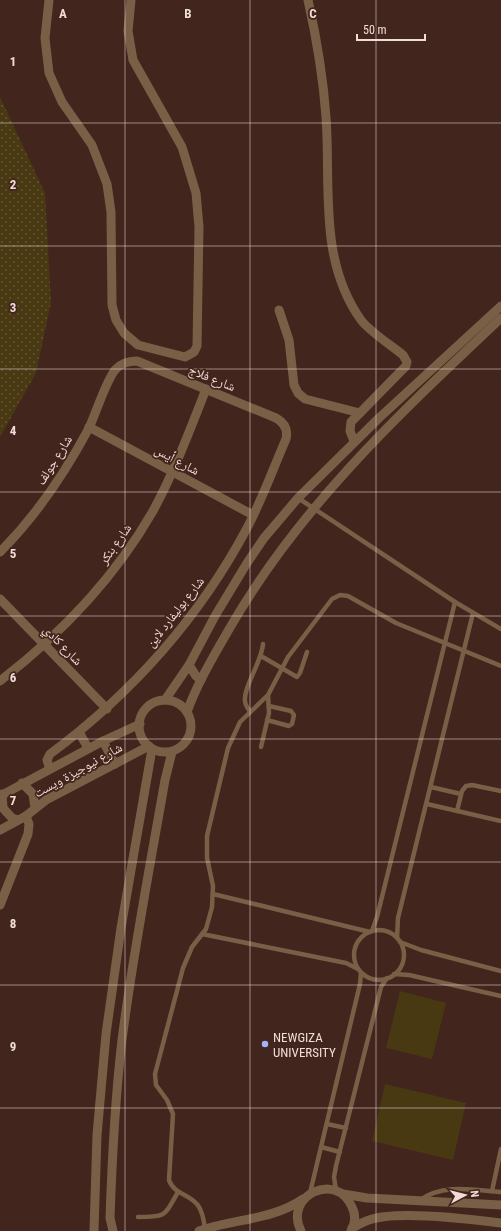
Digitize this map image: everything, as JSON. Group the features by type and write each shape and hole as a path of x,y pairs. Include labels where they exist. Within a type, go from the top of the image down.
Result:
{"street":[{"path":"49,0 45,38 49,73 62,102 92,145 103,170 110,198 112,226 112,305 116,320 124,333 138,345 185,357 192,355 197,346 199,227 196,193 189,166 179,140 133,60 128,31 130,0"},
{"path":"308,0 320,55 326,118 328,225 334,256 346,292 362,321 403,355 407,362 406,366 351,422 350,426 354,441"},
{"path":"165,700 189,665 215,616 247,563 264,538 298,498 354,441 425,374 501,306"},
{"path":"279,310 289,340 294,385 298,393 305,399 360,413"},
{"path":"187,712 201,680 248,596 286,542 312,509 387,426 501,318"},
{"name":"شارع فلاج","path":"114,370 124,362 137,361 281,421 286,429 286,439"},
{"name":"شارع جولف","path":"0,552 39,507 66,468 89,427 114,370"},
{"name":"شارع بنكر","path":"0,681 45,644 74,617 103,584 129,549 152,511 172,472 206,389"},
{"name":"شارع أيس","path":"89,427 253,515"},
{"name":"شارع بوليفارد لاين","path":"50,769 47,760 48,756 107,709 140,677 188,621 230,559 253,515 286,439"},
{"name":"شارع كادي","path":"0,599 107,709"},
{"path":"189,665 196,676 201,680"},
{"path":"165,700 178,704 187,712 191,724 190,736 183,746 172,752 165,753 150,748 140,734 140,724 144,712 148,707 159,701 165,700"},
{"name":"شارع نيوجيزة ويست","path":"1,795 88,748 140,724"},
{"path":"79,732 88,748"},
{"path":"103,741 115,764"},
{"path":"150,748 121,928 106,1034 97,1135 94,1229 112,1229 114,1139 126,1007 164,780 172,752"},
{"name":"شارع نيوجيزة ويست","path":"0,830 22,818 53,796 150,748"},
{"path":"22,784 33,794 35,808"},
{"path":"0,905 28,834 29,824 22,818 12,818 2,808 1,795"},
{"path":"202,1230 273,1214 291,1207 318,1190 339,1192 367,1198 501,1205"},
{"path":"339,1192 349,1201 354,1209 355,1219 352,1230"},
{"path":"301,1231 298,1221 298,1212 301,1203 309,1195"},
{"path":"352,1230 369,1219 388,1216 444,1218 501,1223"}],"lane":[{"path":"298,498 312,509 455,602 501,629"},
{"path":"202,1230 199,1207 195,1202 171,1186 168,1175 172,1114 167,1100 156,1085 155,1074 183,968 192,947 202,934 209,919 213,894 206,851 207,836 231,739 240,722 268,695 288,657 332,599 340,595 348,596 396,623 501,666"},
{"path":"309,1195 322,1147 360,971 354,958 355,947 361,938 371,931 377,917 455,602"},
{"path":"202,934 346,963 371,978 387,978 394,974 402,961 403,952 398,940 398,918 465,651 473,613"},
{"path":"250,712 246,705 245,697 261,656 263,644"},
{"path":"261,656 295,677 298,676 307,652"},
{"path":"261,747 269,706 268,695"},
{"path":"267,720 289,726 292,724 294,715 291,711 269,706"},
{"path":"458,811 463,788 469,784 501,792"},
{"path":"431,788 461,794"},
{"path":"427,804 501,821"},
{"path":"213,894 371,931 383,930 398,940 421,950 501,970"},
{"path":"394,974 410,975 501,996"},
{"path":"339,1192 334,1177 382,987 387,978"},
{"path":"327,1124 346,1128"},
{"path":"322,1147 340,1152"},
{"path":"492,1191 501,1149"},
{"path":"419,1200 444,1189 501,1192"},
{"path":"138,1217 163,1215 168,1211 178,1192"}],"shaded area":[{"path":"0,97 45,193 51,302 36,373 0,437"},
{"path":"400,991 446,1003 432,1059 386,1048"},
{"path":"385,1084 466,1103 453,1160 372,1141"}],"place":[{"name":"NEWGIZA UNIVERSITY","path":"265,1044"}]}
